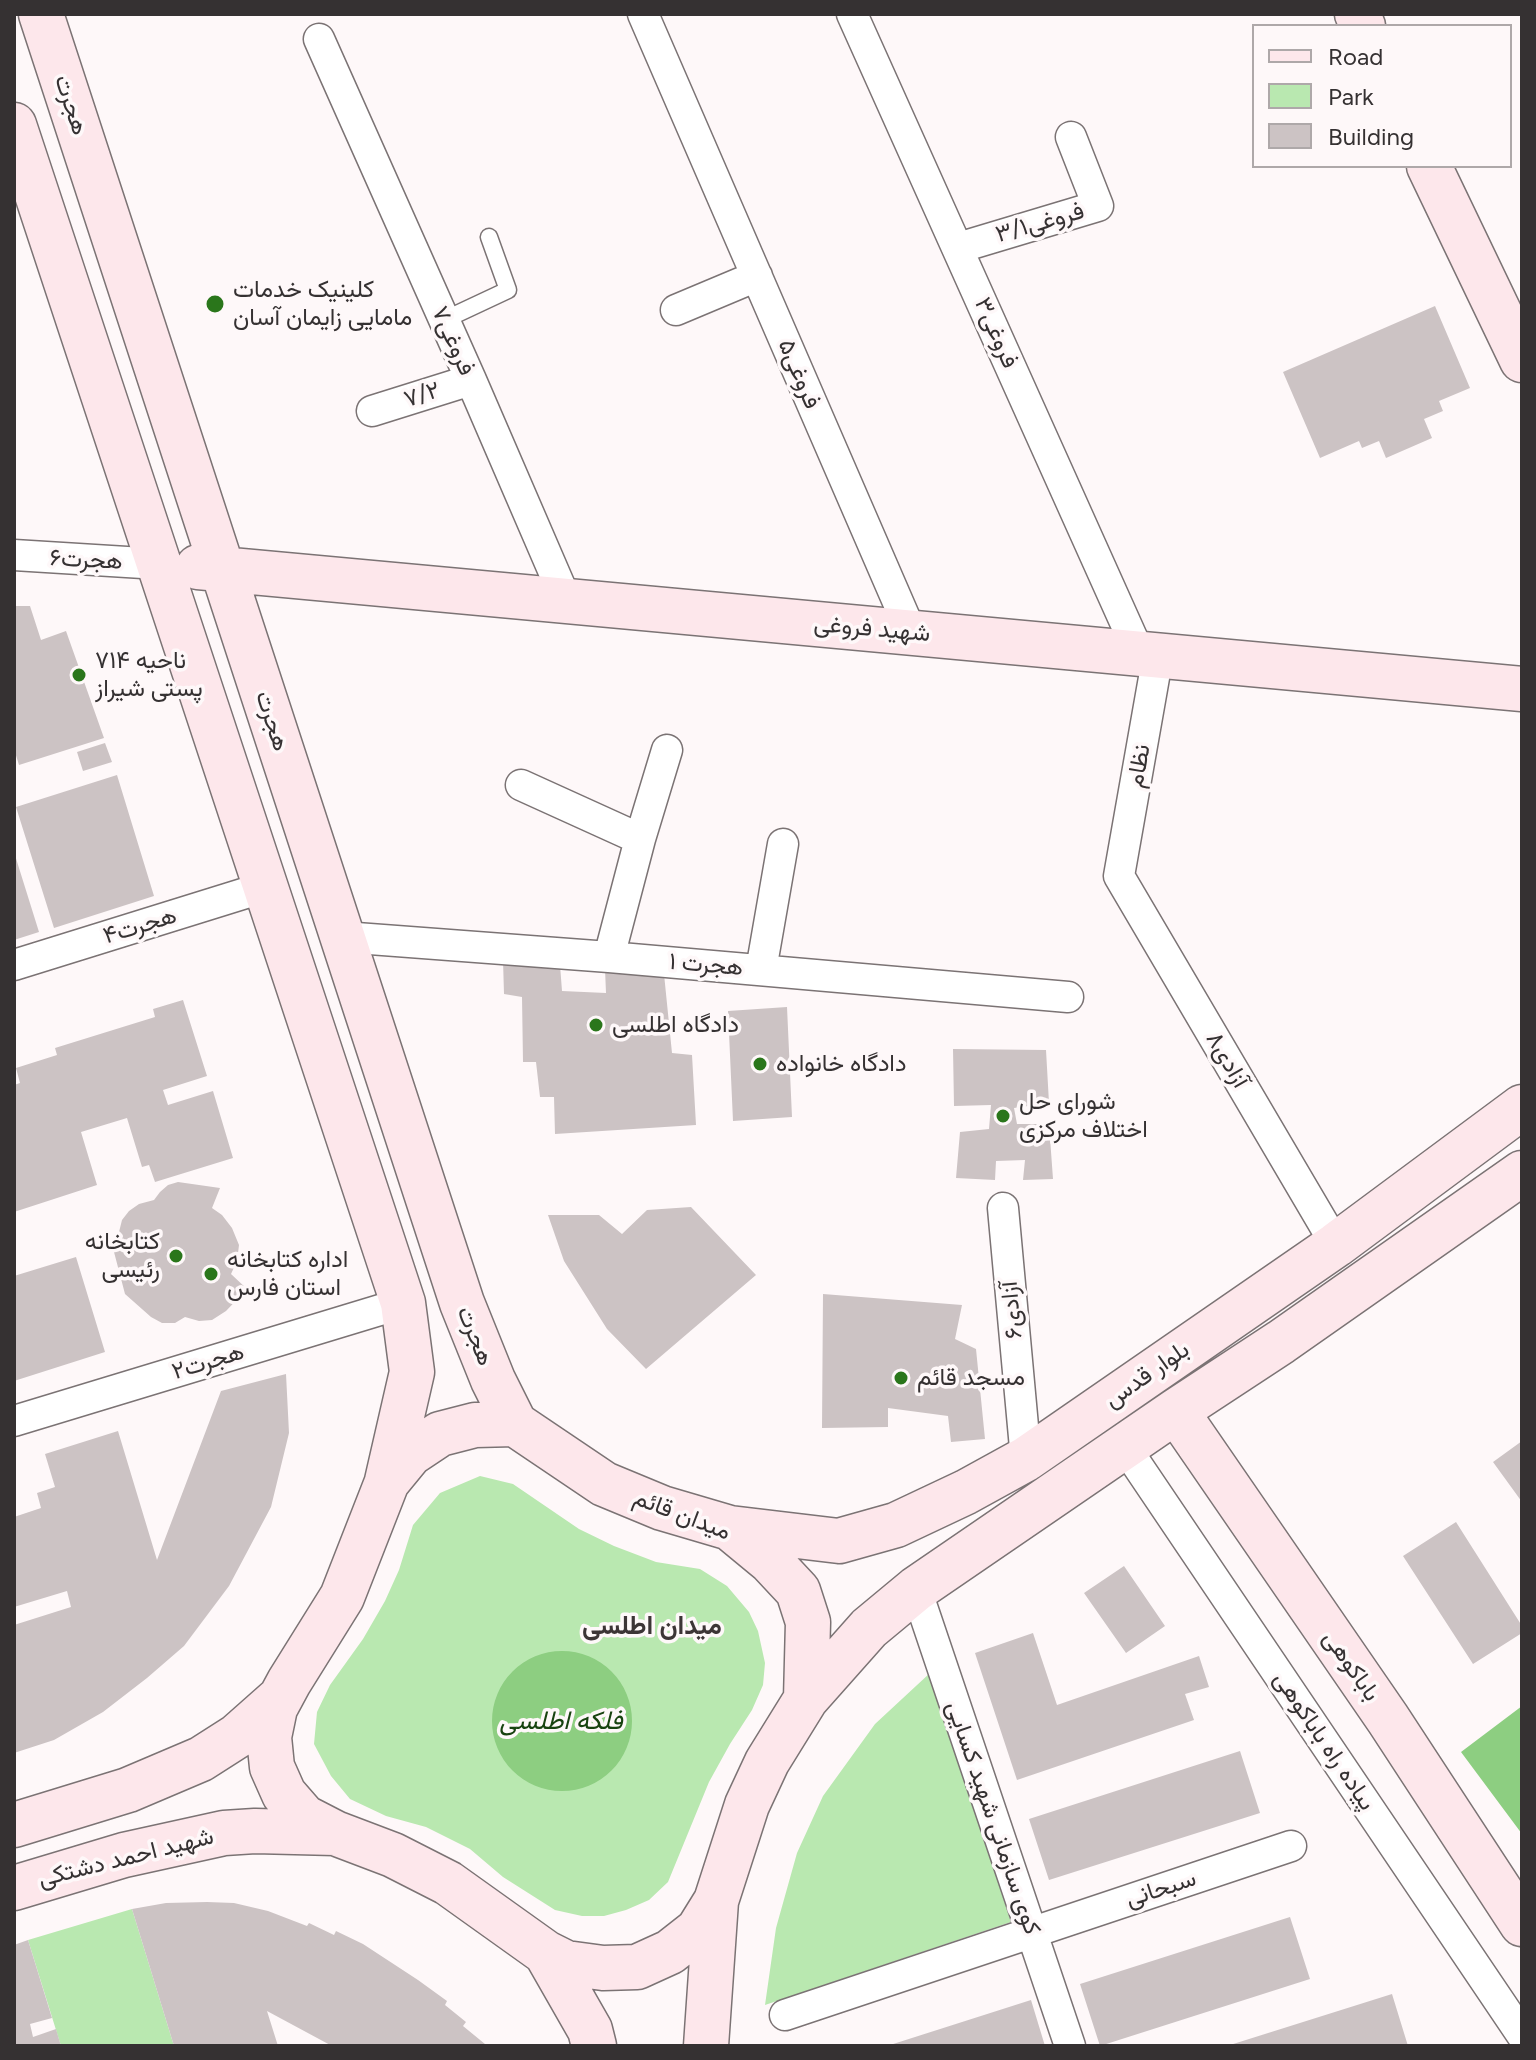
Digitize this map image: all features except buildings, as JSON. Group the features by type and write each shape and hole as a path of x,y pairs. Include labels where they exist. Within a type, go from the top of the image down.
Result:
{"main road":[{"name":"هجرت","path":"41,14 462,1303 493,1380 515,1424"},
{"path":"14,125 403,1303 412,1372 387,1482 342,1597 275,1708 269,1737 272,1767 284,1794 304,1817 335,1833 393,1855 448,1883 546,1953 566,1963 603,1968 637,1967 670,1952 698,1930 716,1901 747,1805 767,1762 806,1699"},
{"path":"1430,168 1522,360"},
{"name":"شهید فروغی","path":"159,564 1522,689"},
{"name":"بلوار قدس","path":"730,1528 839,1541 896,1525 966,1492 1026,1459 1336,1245 1522,1107"},
{"name":"بلوار قدس","path":"806,1699 869,1628 916,1589 1281,1342 1522,1173"},
{"name":"باباکوهی","path":"1176,1411 1388,1719 1522,1924"},
{"path":"387,1482 410,1454 440,1434 475,1425 515,1424"},
{"name":"میدان قائم","path":"515,1424 604,1484 662,1508 730,1528 770,1561 798,1591 808,1622 806,1699"},
{"path":"14,1825 128,1790 201,1759 237,1736 281,1697"},
{"name":"شهید احمد دشتکی","path":"14,1888 124,1855 224,1833 335,1833"},
{"path":"706,2046 716,1901"},
{"path":"546,1953 590,2030 594,2046"}],"street":[{"name":"فروغی۵","path":"643,14 911,632"},
{"name":"فروغی۳","path":"852,14 1148,654"},
{"name":"فروغی۷","path":"319,39 566,600"},
{"name":"فروغی۳/۱","path":"958,248 1098,206 1071,137"},
{"path":"676,310 757,276"},
{"name":"۷/۲","path":"372,411 471,380"},
{"name":"هجرت۶","path":"14,555 159,564"},
{"name":"نظام","path":"1119,876 1148,654"},
{"path":"609,957 667,750"},
{"path":"521,785 640,839"},
{"path":"761,970 783,844"},
{"name":"آزادی۸","path":"1119,876 1336,1245"},
{"name":"هجرت۴","path":"14,965 265,887"},
{"name":"هجرت ۱","path":"343,937 1068,997"},
{"name":"آزادی۶","path":"1003,1208 1026,1459"},
{"name":"هجرت۲","path":"14,1421 403,1303"},
{"name":"پیاده راه باباکوهی","path":"1125,1447 1522,2035"},
{"name":"کوی سازمانی شهید کسایی","path":"916,1589 1070,2046"},
{"name":"سبحانی","path":"785,2015 1291,1846"}],"lane":[{"path":"444,320 508,290 489,237"}],"green space":[{"path":"480,1476 513,1484 579,1529 614,1546 656,1562 700,1569 727,1586 749,1612 758,1631 765,1663 763,1685 752,1710 709,1782 668,1882 649,1900 626,1910 604,1916 582,1916 555,1910 503,1877 470,1849 426,1827 386,1816 350,1799 331,1776 314,1744 317,1712 330,1685 363,1639 385,1601 399,1570 413,1525 440,1493"},
{"path":"930,1673 1011,1922 765,2005 776,1928 797,1853 823,1796 875,1724"},
{"path":"132,1909 174,2046 61,2046 28,1940"}],"shaded area":[{"name":"فلکه اطلسی","path":"562,1651 589,1656 612,1671 627,1694 632,1721 627,1748 612,1771 589,1786 562,1791 535,1786 512,1771 497,1748 492,1721 497,1694 512,1671 535,1656"},
{"path":"1522,1706 1522,1834 1461,1752"}],"place":[{"name":"کلینیک خدمات مامایی زایمان آسان","path":"215,304"},
{"name":"ناحیه ۷۱۴ پستی شیراز","path":"79,675"},
{"name":"دادگاه اطلسی","path":"596,1025"},
{"name":"دادگاه خانواده","path":"760,1064"},
{"name":"شورای حل اختلاف مرکزی","path":"1003,1116"},
{"name":"کتابخانه رئیسی","path":"176,1256"},
{"name":"اداره کتابخانه استان فارس","path":"211,1274"},
{"name":"مسجد قائم","path":"901,1378"}],"district":[{"name":"میدان اطلسی","path":"652,1626"}]}
